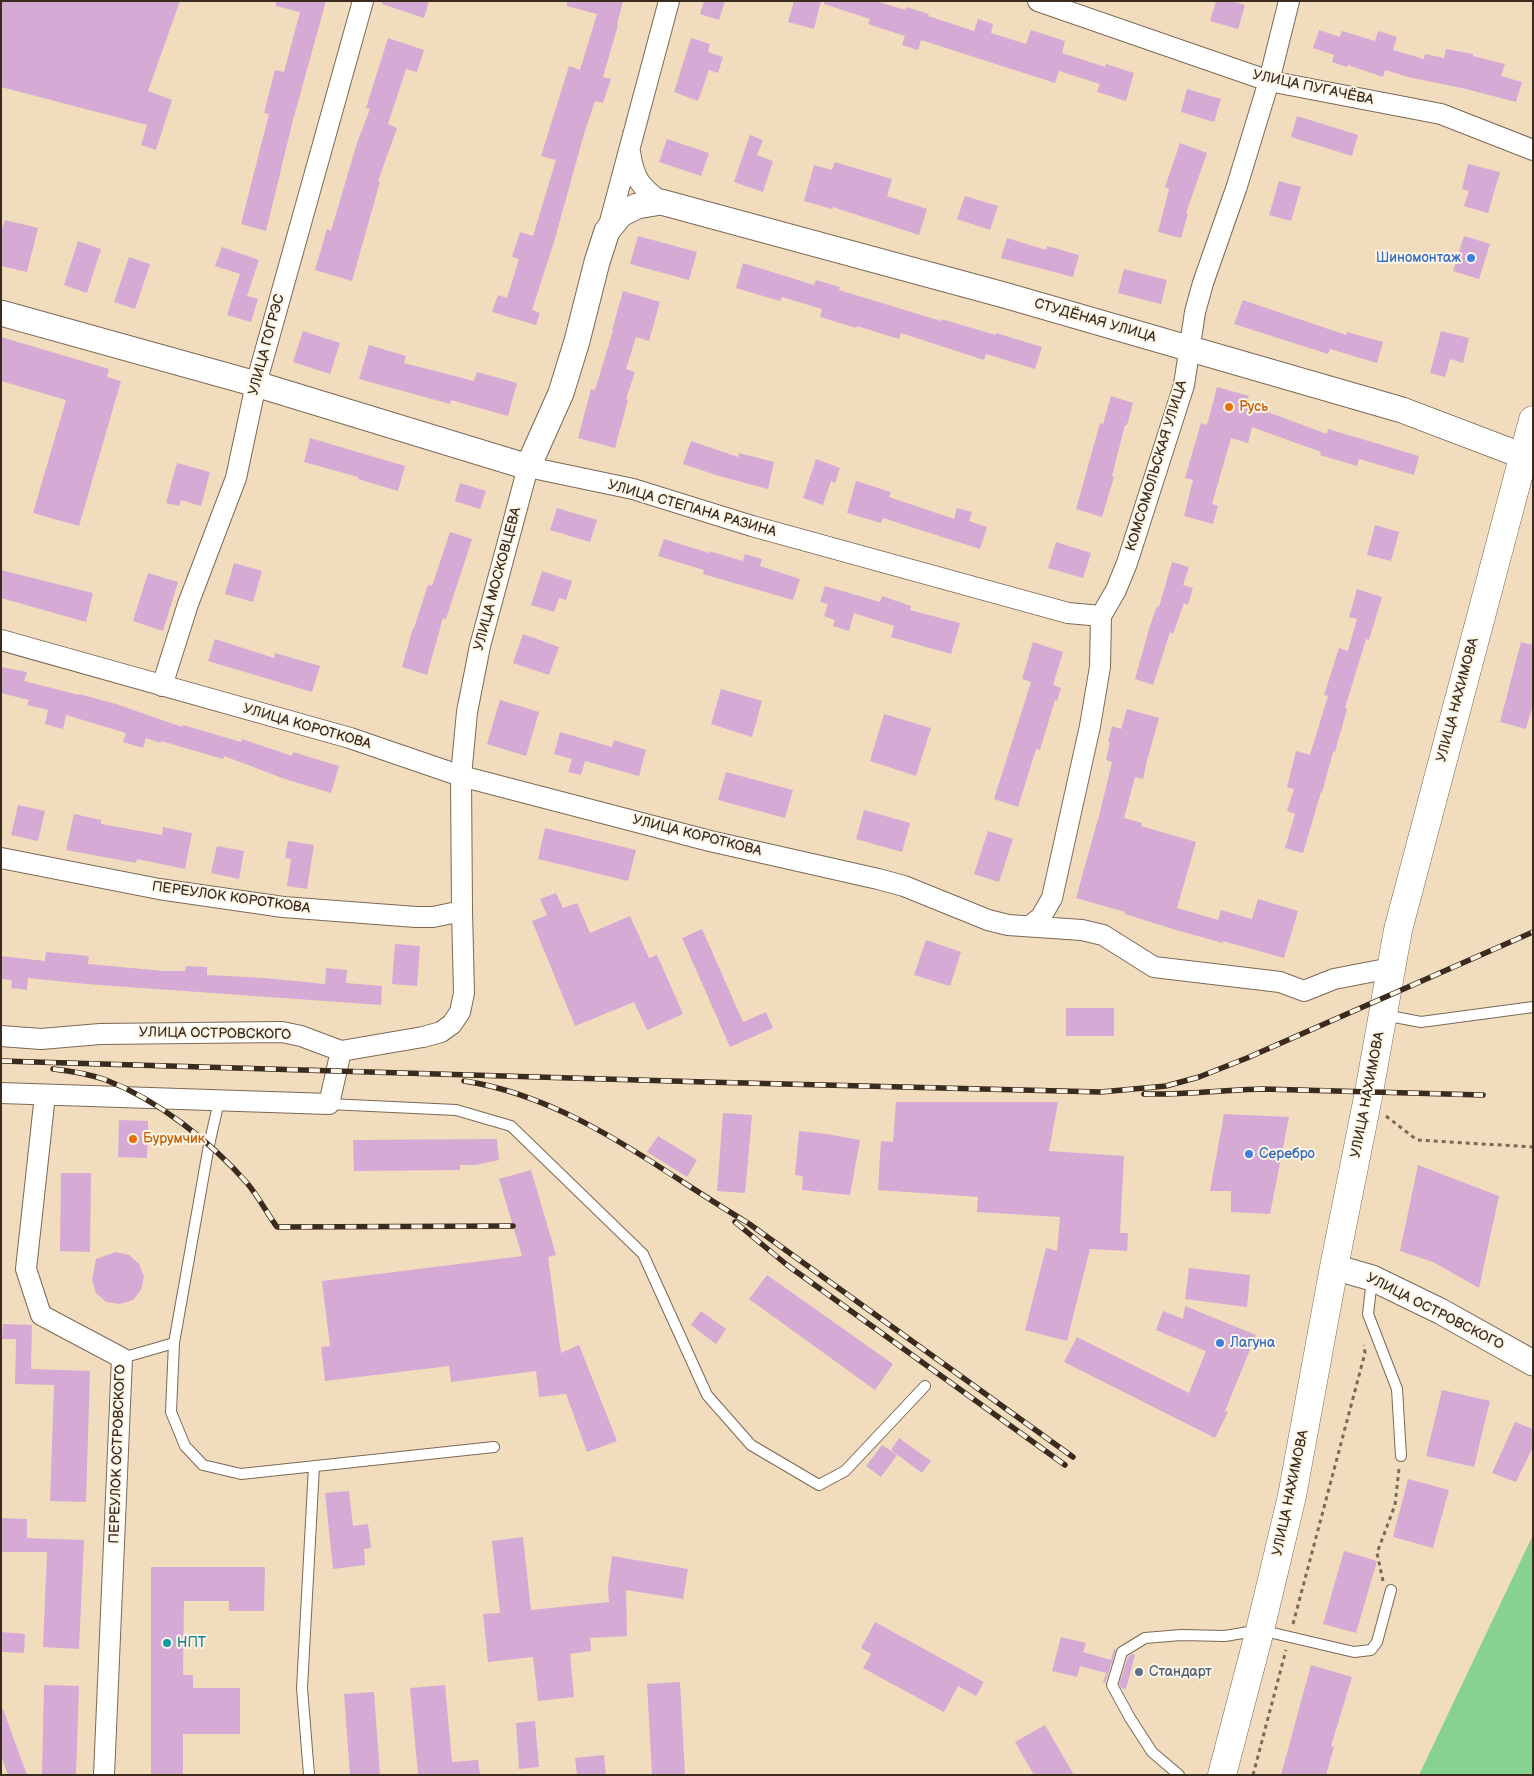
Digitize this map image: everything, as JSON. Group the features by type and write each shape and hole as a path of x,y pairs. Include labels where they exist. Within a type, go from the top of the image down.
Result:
{"main road":[{"name":"УЛИЦА НАХИМОВА","path":"1222,1775 1260,1630 1292,1496 1391,968 1412,872 1533,420"}],"street":[{"name":"УЛИЦА ГОГРЭС","path":"162,686 188,604 236,478 256,384 363,1"},
{"name":"УЛИЦА МОСКОВЦЕВА","path":"341,1051 423,1037 441,1032 452,1024 460,1012 464,993 461,776 473,675 528,467 561,393 577,341 669,1"},
{"name":"УЛИЦА ПУГАЧЁВА","path":"1038,1 1269,81 1441,114 1533,150"},
{"name":"КОМСОМОЛЬСКАЯ УЛИЦА","path":"1030,926 1041,917 1052,898 1090,726 1100,666 1101,616 1116,590 1127,563 1184,385 1195,312 1203,283 1237,186 1269,81 1289,1"},
{"name":"УЛИЦА МОСКОВЦЕВА","path":"630,147 632,166 636,179 644,189 661,202"},
{"name":"СТУДЁНАЯ УЛИЦА","path":"661,202 1004,295 1402,410 1523,456"},
{"path":"607,231 621,214 637,206 661,202"},
{"name":"УЛИЦА СТЕПАНА РАЗИНА","path":"1,313 256,384 528,467 633,489 752,526 1068,613 1101,616"},
{"name":"УЛИЦА КОРОТКОВА","path":"1,640 350,738 461,776 710,841 904,886 988,920 1008,925 1082,930 1103,935 1154,967 1280,982 1304,991 1334,979 1391,968"},
{"name":"ПЕРЕУЛОК КОРОТКОВА","path":"1,858 159,889 282,907 416,917 433,917 462,911"},
{"name":"УЛИЦА ОСТРОВСКОГО","path":"1,1036 41,1038 100,1034 282,1032 301,1036 341,1051"},
{"path":"1,1093 329,1104 341,1051"},
{"name":"ПЕРЕУЛОК ОСТРОВСКОГО","path":"45,1095 26,1269 41,1315 122,1358 104,1775"},
{"name":"УЛИЦА ОСТРОВСКОГО","path":"1334,1267 1372,1278 1533,1362"}],"lane":[{"path":"1383,1015 1421,1022 1533,1007"},
{"path":"220,1101 208,1145 174,1343 171,1412 185,1446 203,1465 241,1474 494,1447"},
{"path":"329,1104 456,1110 511,1126 643,1254 707,1395 751,1446 819,1485 845,1471 925,1386"},
{"path":"1372,1278 1368,1314 1396,1389 1401,1456"},
{"path":"122,1358 174,1343"},
{"path":"309,1775 302,1688 314,1466"},
{"path":"1179,1775 1152,1752 1112,1685 1122,1652 1144,1638 1225,1636 1260,1630 1354,1652 1371,1650 1377,1642 1391,1590"}],"path":[{"path":"1367,1102 1417,1140 1533,1147"},
{"path":"1253,1775 1365,1353 1363,1328 1368,1314"},
{"path":"1391,1590 1383,1584 1377,1552 1394,1504 1401,1456"}],"green space":[{"path":"1533,1535 1533,1775 1419,1775"}],"building":[{"path":"1,1 180,1 148,91 172,100 156,150 141,145 147,125 1,87"},
{"path":"276,1 326,1 293,120 266,231 241,224 269,114 264,113 275,70 284,72 300,12 276,6"},
{"path":"383,1 429,1 424,18 382,4"},
{"path":"567,1 623,1 603,77 611,79 603,103 595,101 584,134 554,242 532,310 540,313 536,325 492,312 498,295 507,298 519,259 512,257 520,232 533,236 556,160 541,156 569,66 580,70 597,14 567,6"},
{"path":"704,1 725,1 719,20 700,14"},
{"path":"794,1 821,1 814,29 788,22"},
{"path":"824,1 876,1 905,10 906,7 974,31 978,19 993,24 991,33 1026,44 1031,30 1065,41 1062,53 1105,67 1106,64 1134,73 1126,101 1097,92 1100,84 1059,71 1055,83 921,40 918,50 902,45 905,36 868,24 870,19 824,4"},
{"path":"1216,1 1232,1 1245,5 1238,29 1210,21"},
{"path":"1319,30 1340,37 1342,31 1375,41 1378,31 1397,37 1393,50 1424,59 1425,54 1444,58 1446,49 1473,54 1473,56 1505,64 1501,76 1522,82 1516,102 1385,70 1383,77 1348,65 1347,67 1332,62 1334,55 1313,48"},
{"path":"388,38 424,50 417,72 406,69 388,124 397,128 378,181 380,182 352,281 315,270 327,229 331,231 357,143 370,109 366,108"},
{"path":"691,38 710,44 708,52 723,57 718,73 709,70 698,101 674,92"},
{"path":"1187,89 1221,99 1214,122 1181,112"},
{"path":"1297,116 1358,135 1352,156 1291,137"},
{"path":"750,135 763,140 757,155 773,161 763,192 734,182"},
{"path":"667,139 709,153 701,176 659,162"},
{"path":"1180,143 1207,153 1186,213 1188,213 1181,238 1158,232 1169,189 1165,187"},
{"path":"835,162 892,179 887,196 927,209 919,235 833,207 832,209 804,201 814,165 832,170"},
{"path":"1468,164 1500,172 1488,213 1464,206 1469,191 1462,189"},
{"path":"1279,181 1301,187 1291,221 1269,215"},
{"path":"965,196 998,206 990,230 957,219"},
{"path":"5,220 38,228 27,272 1,266 1,233"},
{"path":"638,236 697,252 689,280 630,264"},
{"name":"Шиномонтаж","path":"1464,236 1490,244 1479,279 1453,271"},
{"path":"1007,238 1046,250 1047,246 1079,255 1073,277 1001,258"},
{"path":"78,241 101,249 87,293 64,285"},
{"path":"222,247 259,260 247,296 258,299 251,322 227,315 240,274 215,266"},
{"path":"129,257 150,264 135,309 114,302"},
{"path":"743,263 814,285 816,280 840,287 839,290 941,321 941,319 996,335 996,333 1042,347 1035,369 986,354 984,360 901,333 899,339 857,326 856,328 820,317 822,309 782,297 780,301 736,288"},
{"path":"1124,269 1167,280 1161,304 1118,293"},
{"path":"623,291 660,302 649,341 636,337 626,369 635,372 626,399 628,400 615,448 578,438 591,389 595,390"},
{"path":"1243,300 1346,335 1347,332 1383,342 1377,363 1330,349 1328,354 1234,324"},
{"path":"303,331 340,343 330,374 293,362"},
{"path":"1441,331 1469,338 1463,363 1450,359 1445,377 1430,373"},
{"path":"1,337 109,369 107,377 121,381 79,526 33,513 66,400 1,381"},
{"path":"369,345 406,356 404,363 474,381 477,372 517,383 508,416 451,400 450,404 359,379"},
{"path":"1217,387 1249,396 1246,404 1327,434 1328,429 1419,456 1414,475 1359,459 1357,466 1320,455 1321,452 1252,427 1248,443 1231,438 1212,504 1218,506 1213,524 1184,516 1193,480 1185,478 1201,423 1207,425"},
{"path":"1111,396 1133,403 1127,425 1125,425 1112,476 1114,477 1102,517 1076,509 1100,423 1103,424"},
{"path":"310,438 405,466 398,491 358,479 358,477 304,462"},
{"path":"691,441 738,457 739,453 774,462 768,489 683,464"},
{"path":"816,459 840,468 835,483 831,481 823,505 803,498"},
{"path":"177,463 210,472 201,506 181,500 179,506 166,503"},
{"path":"856,481 891,492 889,497 954,519 957,508 972,512 969,521 987,527 980,549 883,518 881,523 847,513"},
{"path":"460,483 486,491 480,509 455,501"},
{"path":"557,508 597,520 590,542 550,530"},
{"path":"1375,525 1399,532 1391,561 1367,555"},
{"path":"450,532 472,539 446,619 443,618 427,675 402,667 428,585 432,586"},
{"path":"664,539 743,561 745,554 762,559 760,566 800,579 793,600 703,574 704,570 658,556"},
{"path":"1056,542 1091,553 1083,578 1048,568"},
{"path":"1172,562 1189,567 1183,585 1193,588 1188,605 1184,603 1173,634 1170,632 1153,685 1135,679 1150,626 1157,606 1159,607"},
{"path":"234,563 262,571 253,602 225,594"},
{"path":"1,570 93,593 86,622 1,598"},
{"path":"542,571 572,581 566,600 559,598 554,612 531,605"},
{"path":"148,573 178,582 163,631 133,621"},
{"path":"825,586 880,602 882,596 911,606 910,610 960,623 951,654 891,637 894,626 854,613 849,631 833,626 835,620 824,616 828,604 820,602"},
{"path":"1357,589 1382,597 1369,640 1366,639 1345,708 1347,709 1335,752 1333,752 1303,853 1285,848 1295,814 1287,811 1294,789 1287,787 1296,751 1310,755 1328,696 1324,695 1339,648 1348,651 1357,619 1349,617"},
{"path":"523,634 559,647 549,675 513,663"},
{"path":"215,639 274,658 275,653 320,666 312,692 208,661"},
{"path":"1033,642 1063,652 1053,685 1061,688 1057,701 1055,700 1040,750 1036,749 1018,807 994,799 1031,682 1022,679"},
{"path":"1521,642 1533,645 1533,704 1526,729 1500,722"},
{"path":"1,667 27,672 24,681 116,704 182,727 183,725 241,742 242,739 292,756 293,752 339,766 331,793 285,779 224,756 223,759 146,738 143,748 123,742 126,733 66,715 63,729 45,724 48,710 27,705 29,700 1,693"},
{"path":"721,689 762,701 752,737 711,724"},
{"path":"500,700 539,712 526,756 487,744"},
{"path":"1127,709 1159,718 1143,779 1135,777 1124,818 1142,823 1141,826 1196,842 1177,908 1218,920 1221,910 1252,919 1258,899 1298,911 1284,958 1176,930 1125,914 1125,912 1076,898 1112,762 1106,760 1112,726 1121,729"},
{"path":"884,714 931,728 916,776 870,761"},
{"path":"560,732 612,747 614,740 646,750 639,776 585,761 581,775 568,772 572,759 554,754"},
{"path":"726,772 793,790 785,818 718,800"},
{"path":"18,805 45,811 38,841 11,835"},
{"path":"864,810 910,823 902,852 856,839"},
{"path":"74,814 101,820 101,824 162,835 163,827 192,833 185,869 137,859 136,863 66,850"},
{"path":"545,828 636,850 628,881 538,859"},
{"path":"988,831 1013,839 999,882 974,874"},
{"path":"288,841 314,845 307,889 287,886 291,859 285,858"},
{"path":"217,846 244,851 239,879 211,873"},
{"path":"556,893 563,908 577,903 590,933 630,916 649,958 657,955 683,1014 647,1030 634,1002 575,1026 532,921 547,915 540,899"},
{"path":"702,929 743,1022 766,1012 773,1028 730,1047 682,938"},
{"path":"926,940 961,952 950,986 914,975"},
{"path":"395,944 420,946 417,986 392,984"},
{"path":"46,952 89,956 88,964 164,971 185,971 186,966 207,967 207,975 325,984 326,968 347,970 346,983 382,986 381,1005 86,984 28,978 27,990 11,988 12,980 1,979 1,956 45,961"},
{"path":"1066,1008 1114,1008 1114,1036 1066,1036"},
{"path":"896,1102 1058,1102 1049,1151 1124,1156 1120,1233 1128,1233 1127,1251 1090,1249 1067,1341 1025,1330 1046,1248 1057,1251 1060,1217 977,1212 978,1197 878,1190 881,1141 893,1142"},
{"path":"723,1113 752,1115 745,1193 717,1191"},
{"name":"Серебро","path":"1224,1114 1289,1117 1270,1214 1231,1212 1231,1191 1210,1191"},
{"name":"Бурумчик","path":"119,1120 148,1121 147,1158 118,1157"},
{"path":"799,1131 860,1140 850,1195 802,1190 803,1176 795,1175"},
{"path":"658,1136 697,1160 687,1177 647,1152"},
{"path":"497,1139 499,1160 476,1165 460,1165 460,1170 354,1171 353,1140"},
{"path":"1418,1165 1499,1196 1479,1288 1433,1262 1400,1251"},
{"path":"531,1170 556,1255 548,1257 561,1353 579,1345 617,1441 587,1452 566,1394 539,1397 536,1371 451,1382 449,1366 325,1381 321,1347 330,1346 322,1281 522,1256 499,1179"},
{"path":"61,1173 91,1173 90,1252 60,1251"},
{"path":"116,1252 129,1255 139,1264 144,1277 141,1290 133,1300 120,1304 106,1302 96,1293 92,1280 96,1259"},
{"path":"1189,1268 1250,1275 1247,1307 1185,1299"},
{"path":"767,1275 893,1364 875,1390 749,1299"},
{"path":"1185,1306 1256,1335 1225,1411 1228,1412 1215,1438 1064,1362 1077,1337 1189,1393 1206,1351 1156,1330 1163,1311 1183,1319"},
{"path":"701,1311 726,1329 716,1344 691,1325"},
{"path":"3,1324 32,1325 31,1369 90,1371 86,1502 50,1501 54,1385 15,1384 16,1339 2,1339"},
{"path":"1442,1390 1490,1401 1474,1467 1426,1456"},
{"path":"1515,1422 1533,1429 1533,1447 1516,1482 1492,1473"},
{"path":"899,1438 931,1461 922,1473 891,1450"},
{"path":"882,1445 897,1455 881,1477 866,1466"},
{"path":"1408,1479 1449,1490 1433,1548 1393,1537"},
{"path":"349,1491 353,1526 368,1524 371,1548 364,1549 365,1565 333,1569 325,1493"},
{"path":"1,1518 27,1519 27,1538 84,1540 79,1649 43,1647 47,1552 1,1552"},
{"path":"523,1537 531,1610 609,1602 608,1587 612,1556 688,1569 683,1599 626,1590 627,1636 590,1638 591,1651 570,1654 574,1697 538,1701 533,1657 488,1662 483,1614 500,1613 492,1541"},
{"path":"1344,1551 1377,1561 1356,1633 1323,1624"},
{"name":"НПТ","path":"151,1567 265,1567 264,1611 229,1611 229,1601 184,1601 183,1675 193,1675 193,1688 240,1688 240,1734 183,1734 183,1775 151,1775"},
{"path":"875,1622 984,1682 976,1696 958,1686 944,1712 863,1668 871,1654 861,1648"},
{"path":"1,1632 25,1634 24,1653 1,1652"},
{"path":"1061,1637 1086,1643 1083,1652 1111,1660 1114,1649 1116,1650 1105,1683 1103,1683 1106,1673 1080,1666 1077,1677 1052,1671"},
{"path":"1132,1654 1135,1655 1126,1689 1121,1688 1119,1684 1128,1657"},
{"path":"1311,1665 1352,1677 1331,1746 1334,1747 1326,1775 1281,1775"},
{"path":"680,1682 685,1775 652,1775 647,1684"},
{"path":"44,1685 79,1686 76,1775 42,1775"},
{"path":"445,1685 452,1762 478,1760 480,1775 418,1775 410,1688"},
{"path":"374,1692 380,1775 350,1775 344,1694"},
{"path":"3,1709 27,1775 8,1775 1,1756 1,1710"},
{"path":"535,1721 539,1767 519,1769 516,1723"},
{"path":"1045,1725 1074,1775 1034,1775 1015,1742"},
{"path":"604,1755 606,1775 577,1775 575,1758"}],"railway":[{"path":"1,1061 1101,1092 1166,1086 1199,1077 1247,1058 1533,932"},
{"path":"53,1069 80,1073 106,1080 125,1088 164,1110 200,1137 232,1167 255,1193 277,1227 513,1226"},
{"path":"464,1081 503,1089 541,1102 612,1138 748,1223 1073,1457"},
{"path":"1144,1094 1262,1089 1483,1095"},
{"path":"735,1222 787,1265 1065,1465"}],"place":[{"name":"Шиномонтаж","path":"1471,258"},
{"name":"Русь","path":"1229,407"},
{"name":"Бурумчик","path":"133,1139"},
{"name":"Серебро","path":"1249,1154"},
{"name":"Лагуна","path":"1220,1343"},
{"name":"НПТ","path":"167,1643"},
{"name":"Стандарт","path":"1139,1672"}]}
